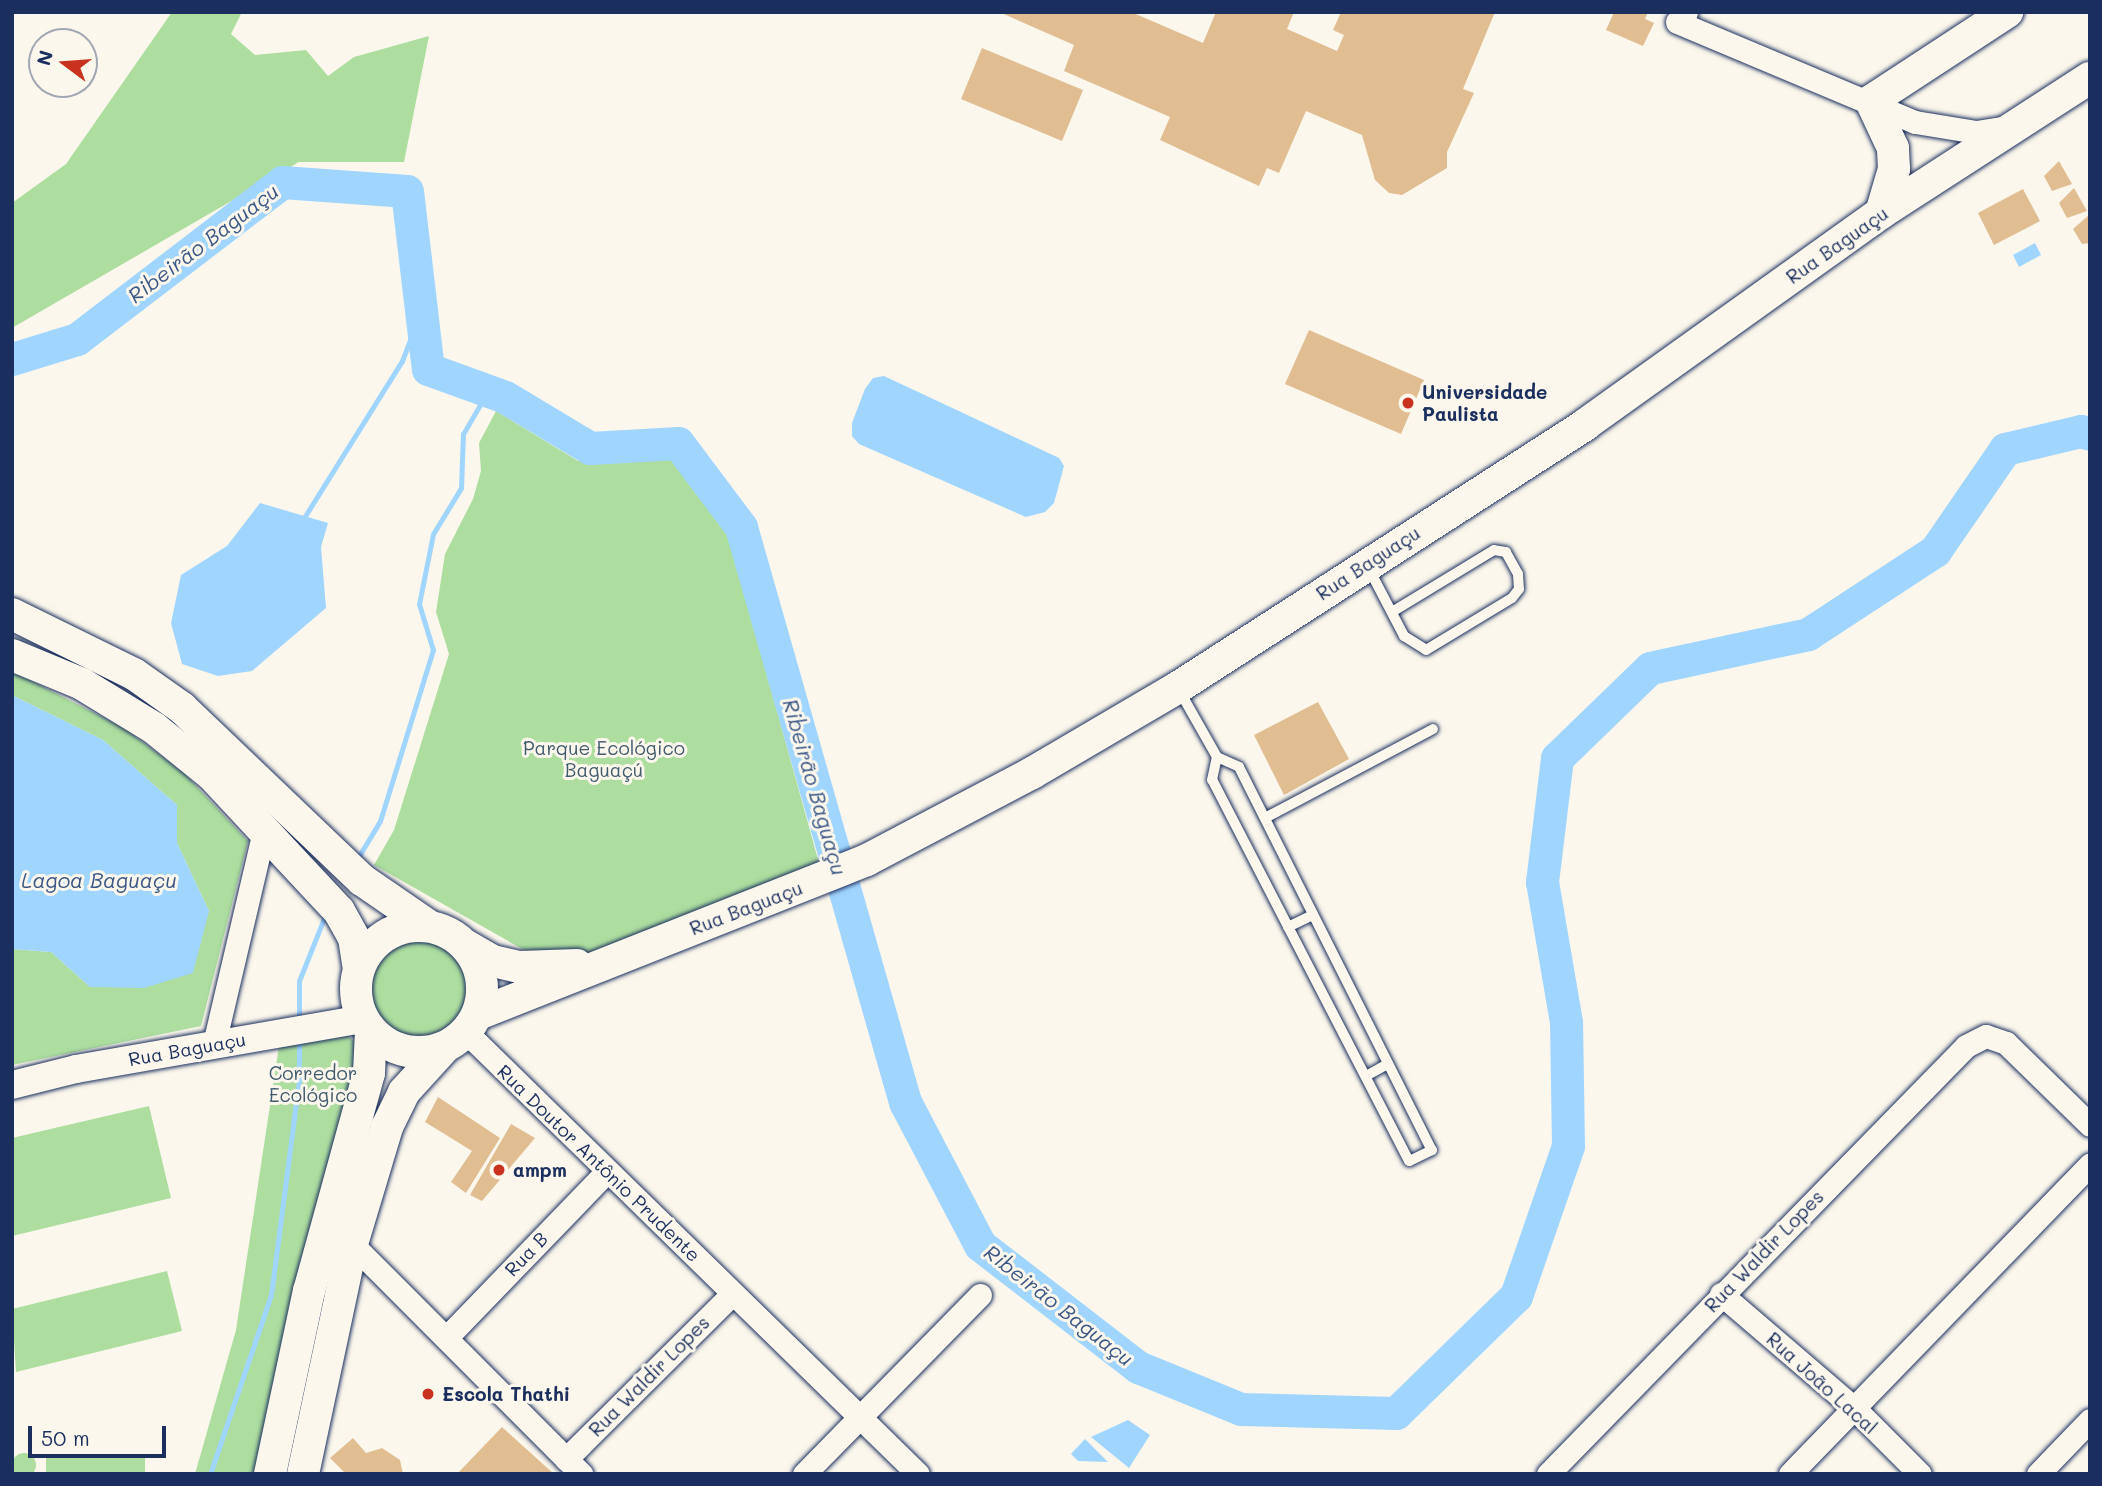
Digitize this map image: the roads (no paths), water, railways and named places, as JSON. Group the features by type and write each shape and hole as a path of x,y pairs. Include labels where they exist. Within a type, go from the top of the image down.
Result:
{"main road":[{"path":"1881,213 1894,169 1892,148 1871,101 2007,12"},
{"name":"Rua Baguaçu","path":"463,1032 600,963 867,860 1032,773 1177,688 1586,424 1881,213 2022,125 2090,78"},
{"path":"12,614 134,674 182,708 362,880 429,926 494,961 520,967 600,963"},
{"path":"12,654 82,684 153,728 212,775 339,911 354,938 359,968 356,994 367,1025 369,1073 309,1291 270,1474"},
{"path":"359,968 370,949 386,934 407,926 429,926"},
{"path":"303,1474 352,1244 398,1104 463,1032 482,978 466,945"},
{"path":"367,1025 405,1051 463,1032"}],"street":[{"path":"1681,17 1915,122 1976,132 2022,125"},
{"path":"214,1044 264,830"},
{"name":"Rua Baguaçu","path":"12,1085 260,1036 328,1025 367,1025"},
{"name":"Rua Doutor Antônio Prudente","path":"463,1032 918,1474"},
{"name":"Rua Waldir Lopes","path":"1548,1474 1966,1046 1986,1036 2006,1043 2090,1125"},
{"path":"1790,1474 2090,1164"},
{"name":"Rua B","path":"446,1338 607,1171"},
{"path":"352,1244 574,1466"},
{"name":"Rua Waldir Lopes","path":"574,1466 733,1293"},
{"name":"Rua João Lacal","path":"1721,1294 1854,1408 1920,1474"},
{"path":"804,1474 980,1295"},
{"path":"2038,1474 2090,1419"}],"lane":[{"path":"1366,564 1404,636 1426,650 1512,598 1519,589 1518,574 1506,552 1494,550 1392,612"},
{"path":"1177,688 1217,757 1239,767 1432,1150 1409,1161 1212,780 1217,757"},
{"path":"1265,818 1433,729"},
{"path":"1288,927 1314,915"},
{"path":"1366,1076 1388,1063"}],"water":[{"path":"2035,243 2041,255 2019,267 2013,255"},
{"path":"884,376 1059,458 1064,466 1054,503 1045,512 1026,517 859,444 852,436 852,423 865,389 873,378"},
{"path":"260,503 328,523 321,547 326,608 252,671 218,676 182,664 171,623 181,575 227,546"},
{"name":"Lagoa Baguaçu","path":"12,695 103,740 177,805 177,843 209,911 193,973 144,988 90,987 51,952 12,949"},
{"path":"1128,1420 1150,1435 1129,1468 1091,1437"},
{"path":"1085,1439 1108,1462 1078,1461 1071,1454"}],"waterway":[{"name":"Ribeirão Baguaçu","path":"12,359 77,339 282,182 407,191 428,369 505,397 590,448 678,443 741,527 905,1102 980,1245 1138,1367 1241,1409 1396,1413 1516,1296 1568,1146 1566,1022 1542,882 1557,758 1650,668 1808,634 1935,551 2005,449 2081,431 2090,434"},
{"path":"305,516 402,361 421,311"},
{"path":"357,859 380,821 433,650 419,604 433,534 461,488 463,434 488,391"},
{"path":"299,1020 299,981 326,913"},
{"path":"210,1474 271,1295 299,1080 299,1037"}],"place":[{"name":"Universidade Paulista","path":"1408,403"},
{"name":"ampm","path":"499,1170"},
{"name":"Escola Thathi","path":"428,1394"}],"park label":[{"name":"Parque Ecológico Baguaçú","path":"604,759"},
{"name":"Corredor Ecológico","path":"313,1084"}]}
